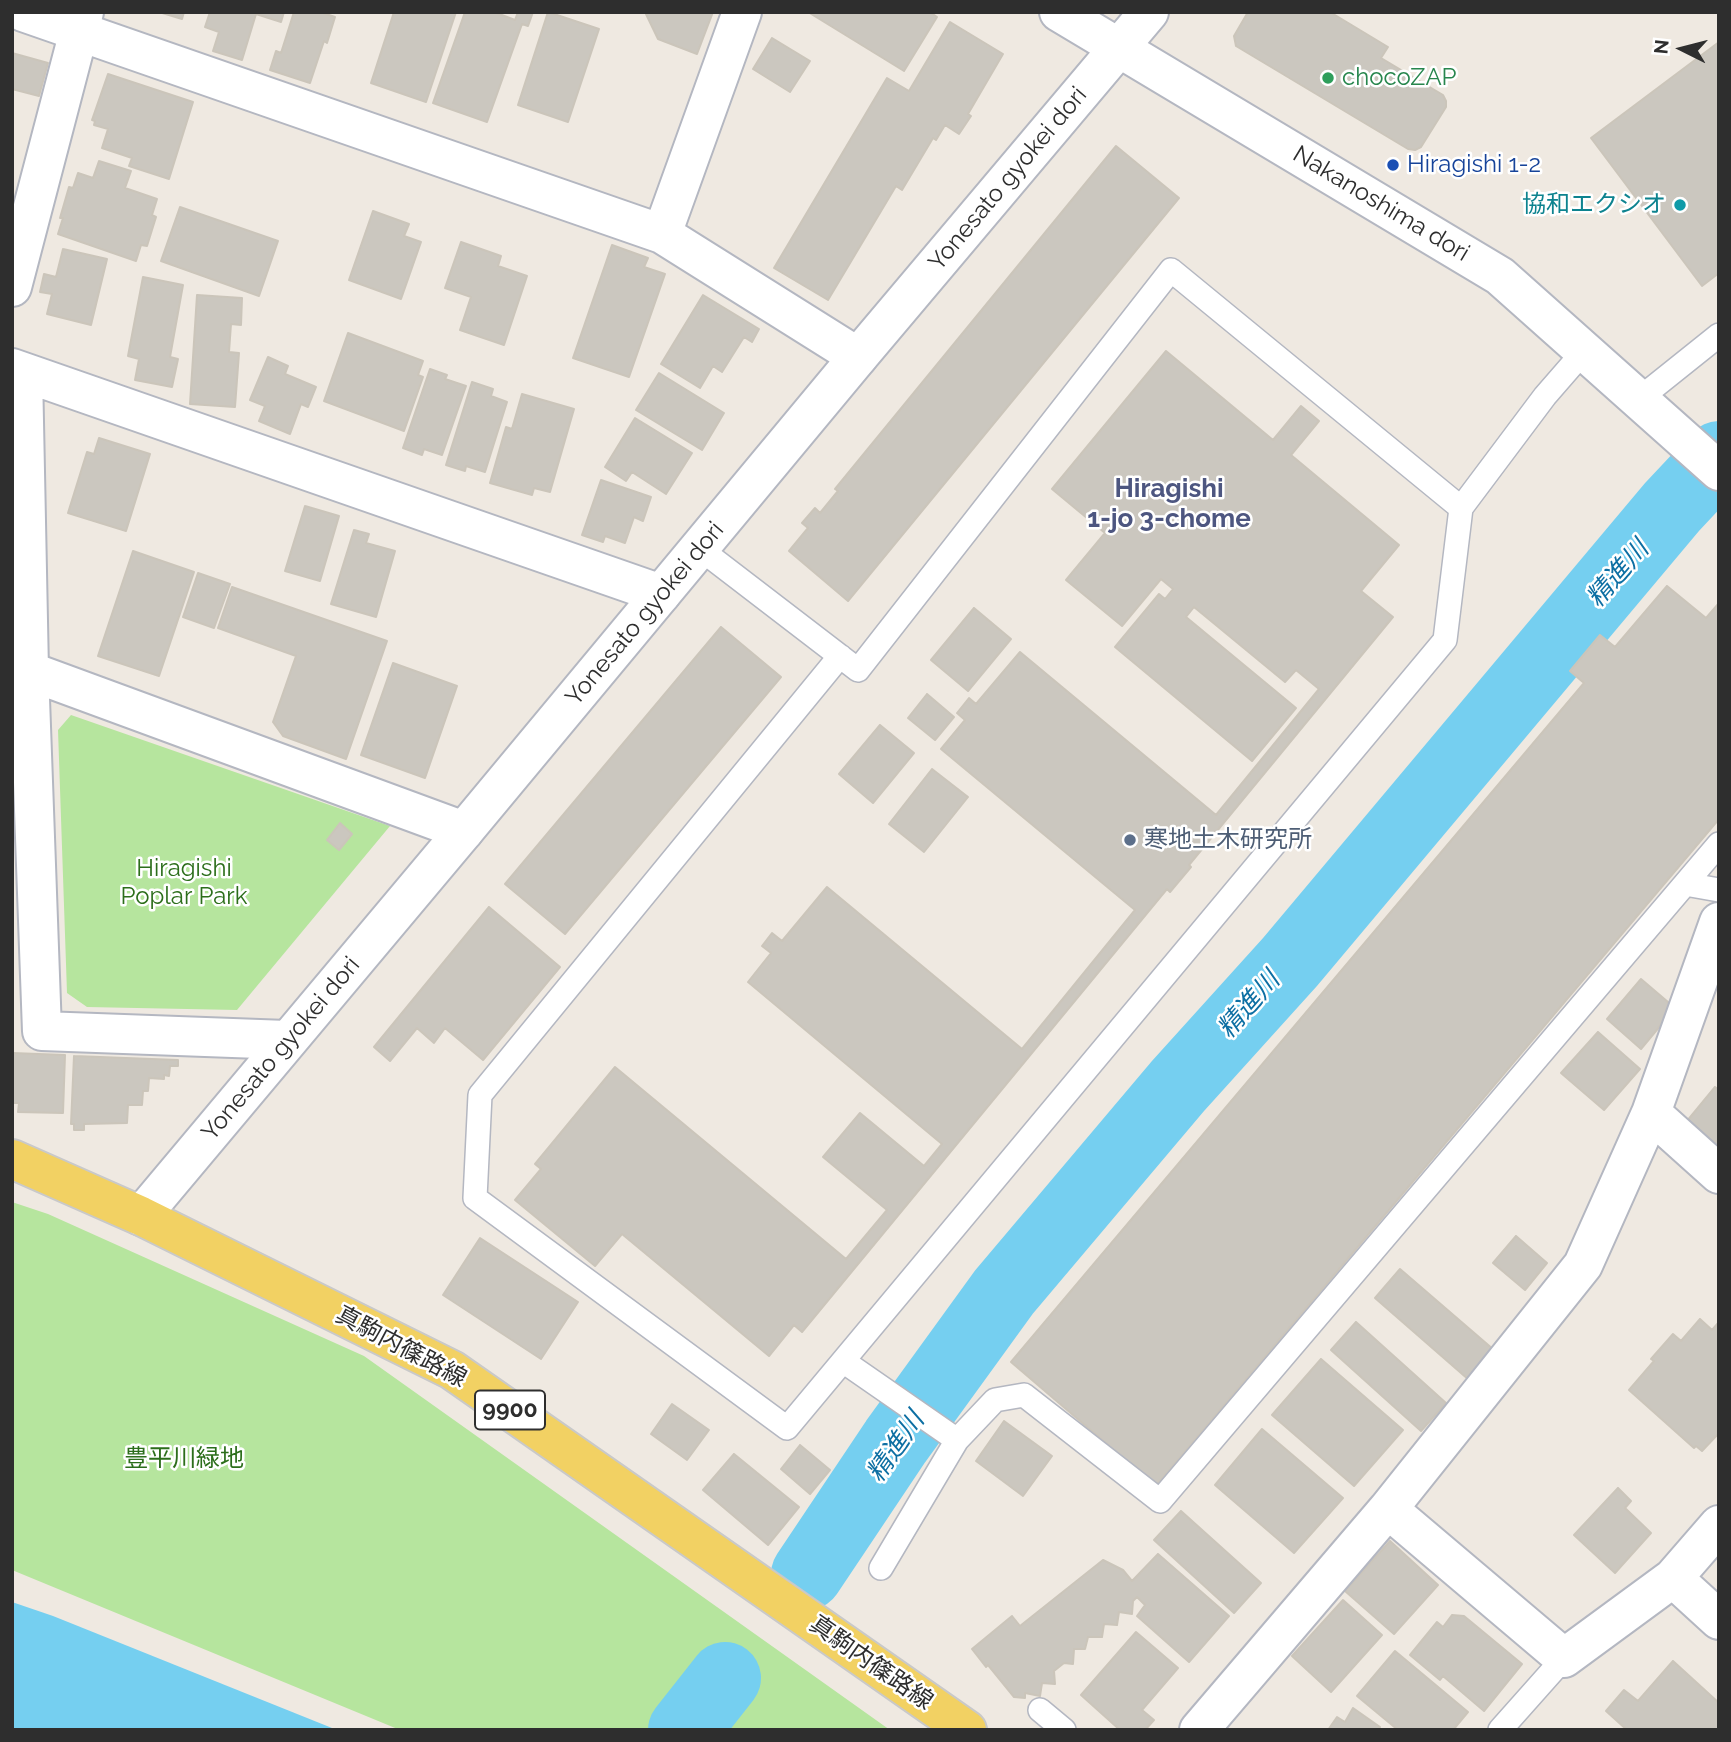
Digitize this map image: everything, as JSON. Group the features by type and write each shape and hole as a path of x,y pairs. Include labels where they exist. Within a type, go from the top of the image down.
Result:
{"main road":[{"name":"真駒内篠路線","path":"12,1159 141,1216 452,1370 967,1730"}],"street":[{"path":"23,12 82,22 662,234 858,357"},
{"path":"662,234 742,12"},
{"name":"Nakanoshima dori","path":"1059,12 1500,276 1719,471"},
{"name":"Yonesato gyokei dori","path":"141,1216 1149,12"},
{"path":"12,287 82,22"},
{"path":"287,1040 42,1031 25,924 29,671 18,370 661,594"},
{"path":"29,671 464,831"},
{"path":"1199,1730 1388,1509 1583,1265 1651,1113 1719,922"},
{"path":"1651,1113 1719,1174"},
{"path":"1388,1509 1564,1658 1673,1578 1719,1525"},
{"path":"1673,1578 1719,1620"}],"lane":[{"path":"699,548 858,670 1171,270 1461,508"},
{"path":"1639,399 1719,335"},
{"path":"840,656 480,1095 475,1198 787,1427 1444,640 1461,508 1545,397 1585,350"},
{"path":"881,1568 948,1433 995,1400 1024,1395 1160,1501 1719,844"},
{"path":"1685,884 1719,890"},
{"path":"843,1361 948,1433"},
{"path":"1500,1730 1564,1658"},
{"path":"1040,1710 1064,1730"}],"green space":[{"name":"Hiragishi Poplar Park","path":"71,715 390,826 237,1010 87,1007 67,993 58,730"},
{"name":"豊平川緑地","path":"12,1202 48,1214 364,1356 890,1730 400,1730 12,1570"}],"water":[{"path":"12,1602 53,1616 337,1730 12,1730"}],"building":[{"path":"159,12 184,12 182,19"},
{"path":"210,12 284,12 281,22 256,14 242,60 213,51 219,32 205,27"},
{"path":"294,12 320,12 335,17 310,83 270,70 276,51 281,53"},
{"path":"394,12 456,12 426,102 371,83"},
{"path":"465,12 494,12 515,20 518,12 533,12 528,26 522,24 487,122 433,103"},
{"path":"548,12 599,29 568,122 518,105"},
{"path":"645,12 713,12 697,54 658,39"},
{"path":"808,12 930,12 937,17 904,71"},
{"path":"1248,12 1330,12 1388,47 1381,58 1443,95 1446,107 1421,147 1408,149 1236,46 1234,36"},
{"path":"950,22 1003,54 959,134 945,125 936,140 933,138 902,190 896,186 828,300 774,268 887,78 909,91"},
{"path":"772,38 810,61 790,92 753,69"},
{"name":"協和エクシオ","path":"1719,42 1719,273 1702,286 1591,138"},
{"path":"12,53 48,63 39,96 12,89"},
{"path":"108,74 193,102 169,179 129,166 132,158 102,148 108,129 94,125 95,121 92,120"},
{"path":"1116,146 1179,198 848,601 789,551 808,528 802,523 815,508 820,513 838,491 835,489"},
{"path":"99,161 131,171 125,188 157,199 152,215 156,217 147,246 141,245 136,261 58,234 69,187 73,188 78,173 93,178"},
{"path":"180,207 278,241 259,296 161,261"},
{"path":"373,211 409,224 404,236 421,242 401,299 349,280"},
{"path":"461,242 501,256 498,266 527,276 504,345 460,330 471,297 445,288"},
{"path":"612,245 648,258 644,267 665,274 629,377 573,358"},
{"path":"63,249 107,259 91,325 47,314 52,294 40,292 44,274 56,277"},
{"path":"143,277 183,285 170,357 178,359 172,387 135,380 139,359 128,356"},
{"path":"197,295 242,298 241,325 231,324 229,352 239,353 235,407 190,404"},
{"path":"703,295 759,329 752,342 744,337 722,372 713,366 700,388 661,364"},
{"path":"348,333 423,361 418,375 423,377 404,431 324,401"},
{"name":"寒地土木研究所","path":"1166,351 1273,440 1301,406 1319,421 1291,455 1399,545 1361,591 1393,617 1189,865 1191,867 1170,892 1167,889 802,1332 794,1325 769,1356 622,1234 595,1266 515,1200 541,1169 535,1164 615,1067 846,1259 887,1210 823,1157 860,1113 924,1166 942,1144 748,982 771,953 762,946 772,933 782,941 827,887 1022,1049 1135,910 941,749 965,720 957,713 969,698 976,704 1020,652 1216,815 1319,689 1296,670 1285,682 1194,607 1186,617 1296,708 1252,761 1115,647 1159,594 1165,599 1173,589 1161,579 1122,626 1066,580 1105,533 1052,489"},
{"path":"268,357 288,366 285,374 316,387 308,407 301,404 290,434 259,421 265,406 250,400"},
{"path":"430,369 447,375 445,379 466,386 442,455 424,449 422,455 403,448"},
{"path":"659,373 724,413 702,450 636,410"},
{"path":"472,382 493,389 491,396 507,402 485,472 466,466 465,471 446,465"},
{"path":"522,394 574,409 550,492 534,488 532,495 490,483 506,427 512,429"},
{"path":"635,418 692,453 666,494 632,472 626,481 605,467"},
{"path":"99,438 150,454 126,531 68,513 87,452 94,454"},
{"path":"601,480 651,497 643,521 634,517 625,543 605,536 603,542 582,535"},
{"path":"305,506 339,516 320,581 285,571"},
{"path":"354,530 369,534 366,543 395,551 376,617 331,604"},
{"path":"133,551 194,572 159,676 98,656"},
{"path":"198,573 230,584 214,628 183,617"},
{"path":"1667,586 1706,618 1719,603 1719,819 1156,1486 1011,1362 1584,683 1570,671 1600,635 1615,647"},
{"path":"232,587 387,641 346,759 283,736 273,722 296,656 218,628"},
{"path":"974,608 1011,639 968,691 931,660"},
{"path":"721,627 781,677 565,934 505,884"},
{"path":"393,663 457,686 425,778 361,755"},
{"path":"927,694 954,717 935,740 908,718"},
{"path":"880,725 914,753 873,803 839,774"},
{"path":"932,769 968,797 924,852 889,824"},
{"path":"340,823 352,834 339,850 327,840"},
{"path":"489,907 560,967 483,1060 445,1028 434,1043 417,1028 390,1061 374,1047"},
{"path":"1641,979 1675,1008 1641,1049 1607,1019"},
{"path":"1598,1032 1640,1069 1604,1110 1561,1073"},
{"path":"12,1053 65,1055 63,1113 18,1112 19,1103 12,1103"},
{"path":"74,1056 178,1060 178,1066 170,1066 169,1076 164,1075 164,1079 149,1078 148,1091 143,1091 142,1105 128,1105 127,1123 84,1124 84,1130 74,1130 74,1124 71,1124"},
{"path":"1715,1087 1719,1090 1719,1148 1687,1121"},
{"path":"1516,1236 1547,1263 1525,1290 1493,1263"},
{"path":"480,1238 578,1302 541,1359 443,1295"},
{"path":"1400,1269 1494,1350 1469,1380 1375,1298"},
{"path":"1700,1319 1712,1330 1719,1322 1719,1433 1702,1451 1696,1446 1694,1448 1629,1390 1673,1334 1681,1341"},
{"path":"1356,1322 1446,1403 1421,1431 1331,1350"},
{"path":"1321,1359 1403,1430 1354,1486 1272,1415"},
{"path":"672,1404 709,1430 687,1460 651,1434"},
{"path":"1004,1421 1052,1456 1023,1496 976,1461"},
{"path":"1262,1429 1343,1498 1294,1553 1215,1485"},
{"path":"800,1445 830,1470 810,1494 781,1469"},
{"path":"734,1454 799,1507 768,1545 703,1490"},
{"path":"1618,1488 1631,1501 1625,1508 1651,1533 1615,1573 1574,1535"},
{"path":"1181,1511 1261,1583 1234,1613 1154,1540"},
{"path":"1390,1541 1438,1585 1394,1634 1345,1591"},
{"path":"1158,1554 1229,1616 1189,1662 1137,1616 1145,1605 1137,1597 1133,1601 1132,1614 1119,1612 1117,1625 1104,1624 1102,1637 1088,1637 1085,1649 1074,1649 1073,1664 1064,1663 1054,1671 1055,1684 1042,1683 1040,1696 1025,1693 1025,1698 1014,1697 972,1649 1012,1616 1020,1626 1103,1560 1123,1570 1132,1581"},
{"path":"1343,1600 1382,1635 1331,1692 1292,1656"},
{"path":"1452,1615 1464,1616 1522,1664 1484,1711 1443,1676 1440,1680 1410,1655 1437,1622 1443,1627"},
{"path":"1136,1632 1178,1668 1142,1710 1154,1720 1145,1730 1120,1730 1081,1695"},
{"path":"1395,1651 1468,1712 1453,1730 1398,1730 1357,1696"},
{"path":"1673,1661 1719,1703 1719,1730 1627,1730 1606,1711 1624,1690 1638,1701"},
{"path":"1353,1708 1380,1727 1378,1730 1328,1730 1337,1717 1345,1722"}],"waterway":[{"name":"精進川","path":"807,1574 896,1441 1004,1292 1178,1086 1290,962 1672,507 1719,457"},
{"name":"精進川","path":"684,1730 725,1678"}],"place":[{"name":"chocoZAP","path":"1328,78"},
{"name":"Hiragishi 1-2","path":"1393,165"},
{"name":"協和エクシオ","path":"1680,205"},
{"name":"寒地土木研究所","path":"1130,840"}],"district":[{"name":"Hiragishi 1-jo 3-chome","path":"1169,504"}]}
